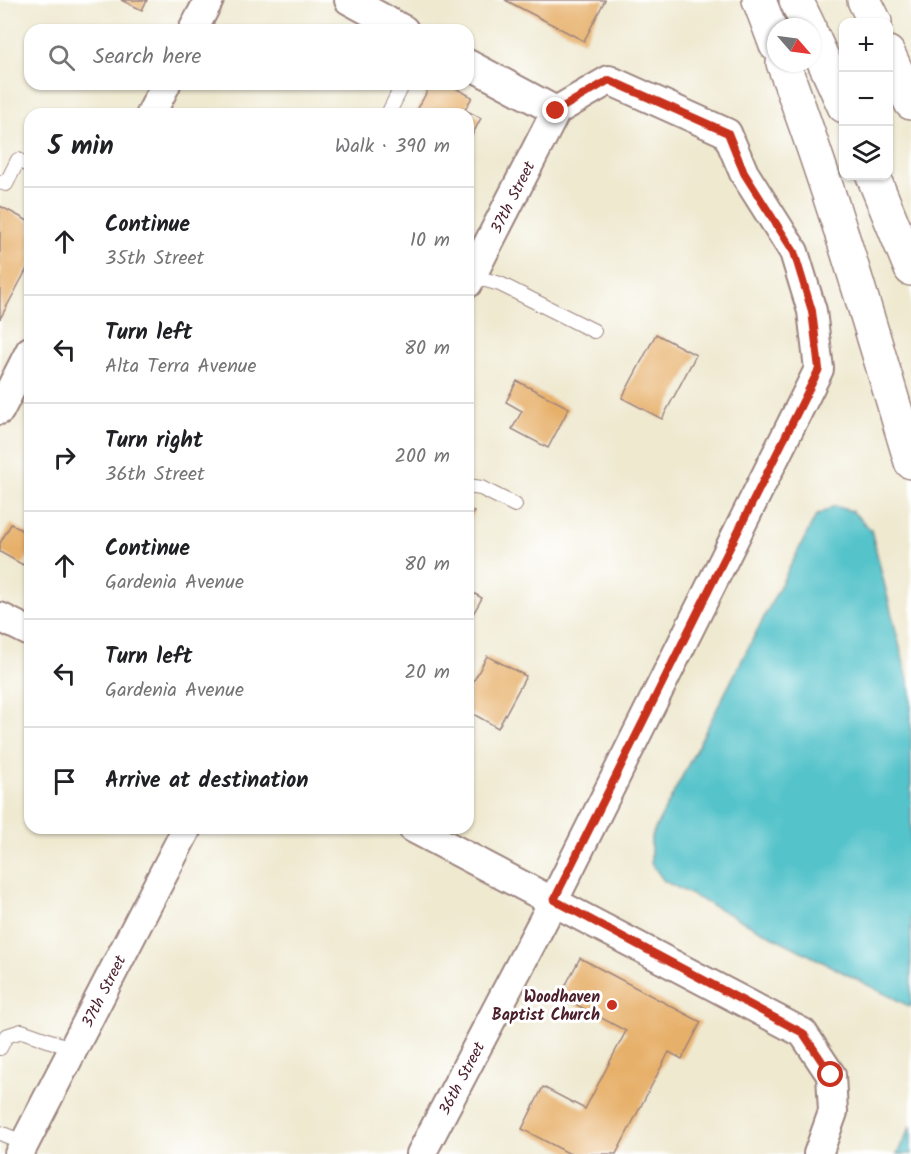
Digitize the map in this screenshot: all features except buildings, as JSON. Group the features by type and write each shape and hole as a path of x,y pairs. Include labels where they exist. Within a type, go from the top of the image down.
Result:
{"highway":[{"path":"759,0 767,21"},
{"path":"796,0 804,18"},
{"path":"864,0 872,18"},
{"path":"821,56 839,97"},
{"path":"893,64 911,103"},
{"path":"786,72 809,132 854,270 911,462"},
{"path":"875,180 911,269"}],"street":[{"path":"197,24 209,0"},
{"path":"348,0 393,24"},
{"path":"474,67 556,111"},
{"name":"36th Street","path":"421,1154 554,900 819,369 812,311 794,252 744,173 728,133 609,80 556,111"},
{"path":"154,108 163,90"},
{"name":"37th Street","path":"474,268 556,111"},
{"path":"0,410 24,363"},
{"path":"0,616 24,629"},
{"name":"37th Street","path":"14,1143 73,1049 184,834"},
{"path":"425,834 803,1033 831,1075 833,1112 818,1154"}],"lane":[{"path":"391,108 400,90"},
{"path":"0,182 6,184 18,160 24,163"},
{"path":"474,279 500,284 594,332"},
{"path":"474,487 481,488 515,505"},
{"path":"0,1048 6,1036 22,1031 73,1049"}],"water":[{"path":"834,506 852,511 871,530 911,692 911,1007 664,881 651,863 651,837 816,516"},
{"path":"911,1126 911,1154 897,1154"}],"place":[{"name":"Woodhaven Baptist Church","path":"612,1005"}],"route":[{"path":"556,111 609,80 728,133 744,173 794,252 812,311 819,369 554,900 803,1033 831,1075"}]}
